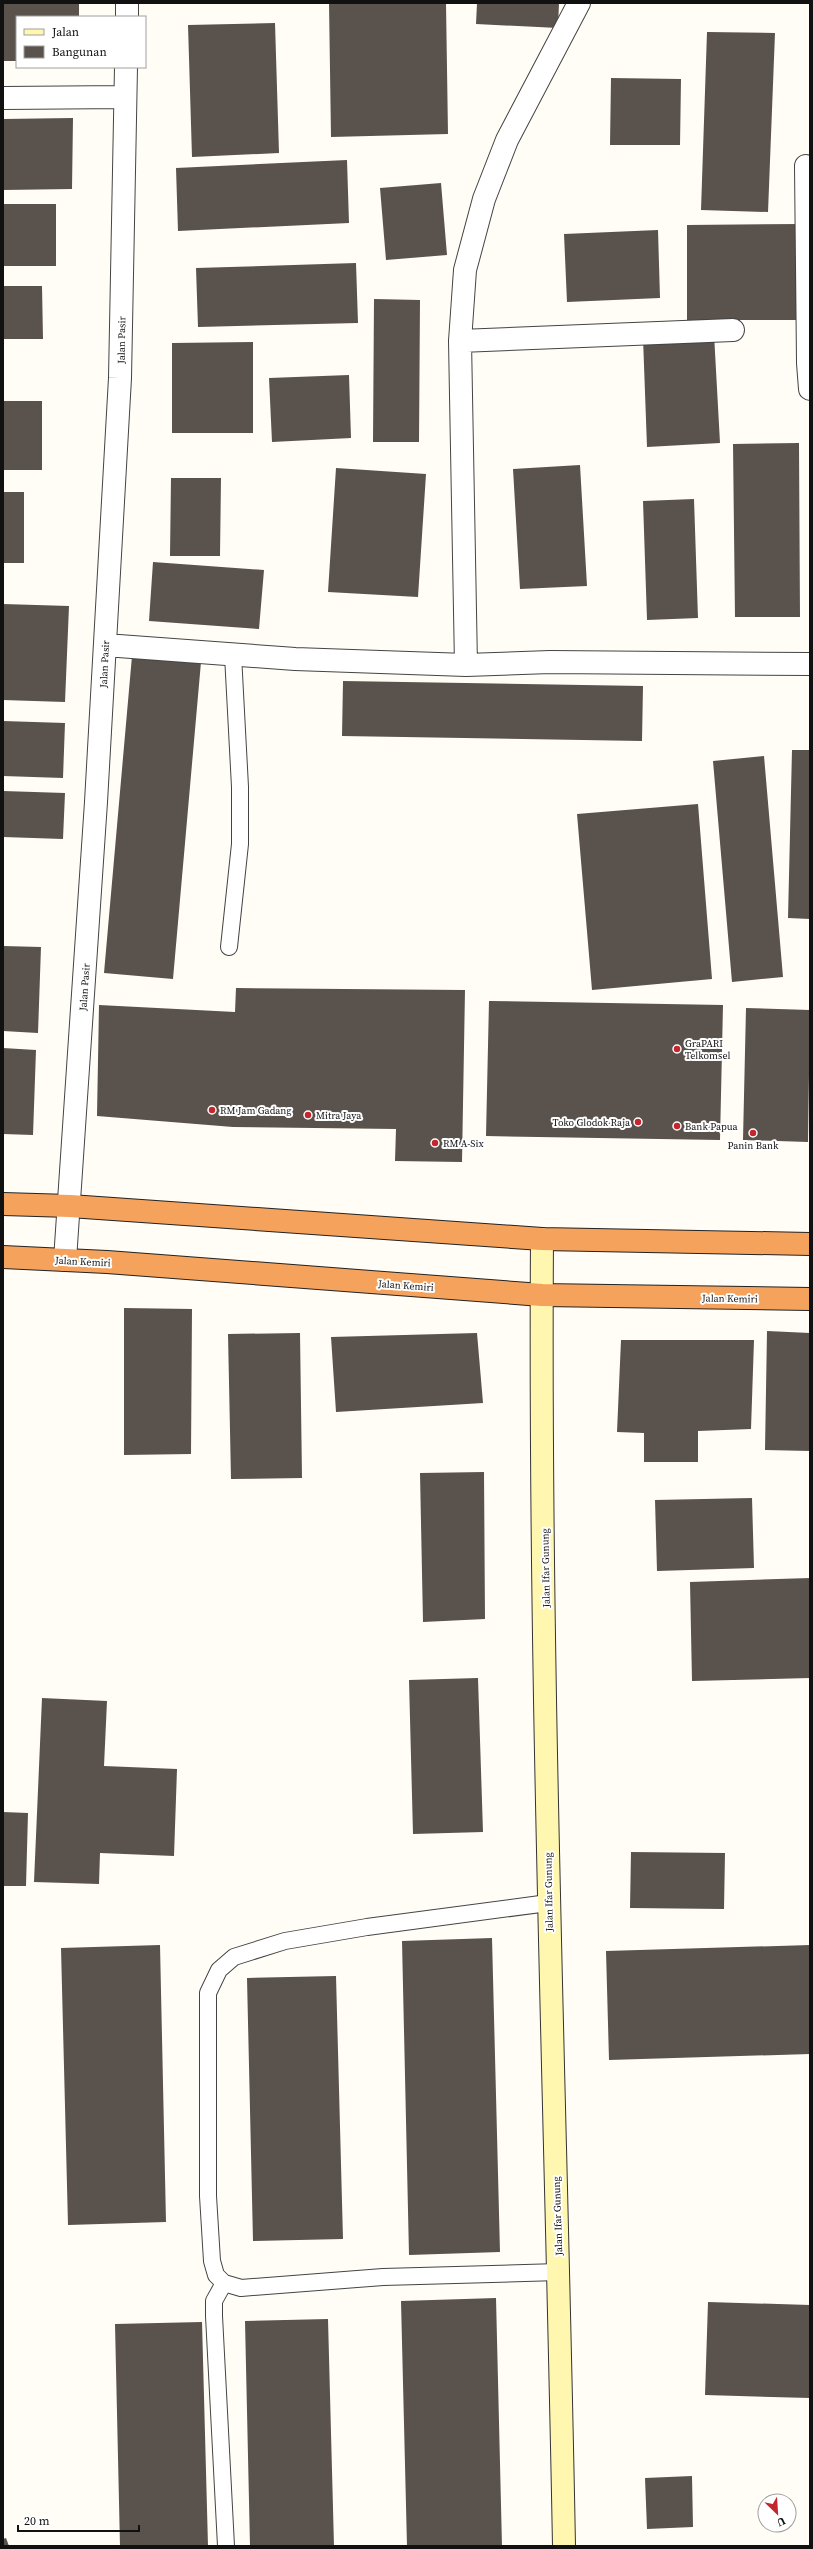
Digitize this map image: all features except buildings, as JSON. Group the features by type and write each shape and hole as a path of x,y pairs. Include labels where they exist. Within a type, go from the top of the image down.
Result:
{"highway":[{"path":"3,1204 70,1206 542,1239 810,1244"},
{"name":"Jalan Kemiri","path":"3,1257 65,1260 542,1295 810,1299"}],"street":[{"path":"127,3 127,16"},
{"path":"466,665 460,342 465,270 484,199 507,140 579,3"},
{"name":"Jalan Pasir","path":"65,1260 70,1206 105,645 120,378 126,68"},
{"path":"3,98 125,96"},
{"path":"806,166 808,363 810,389"},
{"path":"460,342 733,330"},
{"path":"105,645 232,655 466,665 550,662 810,664"},
{"name":"Jalan Ifar Gunung","path":"542,1239 548,1903 559,2272 564,2546"}],"lane":[{"path":"229,947 240,844 240,787 232,655"},
{"path":"548,1903 367,1927 285,1941 234,1957 223,1964 208,1993 208,2196 212,2261 216,2275 224,2283 241,2288 384,2277 559,2272"},
{"path":"224,2283 214,2301 214,2316 226,2546"}],"place":[{"name":"GraPARI Telkomsel","path":"677,1049"},
{"name":"RM Jam Gadang","path":"212,1110"},
{"name":"Mitra Jaya","path":"308,1115"},
{"name":"Toko Glodok Raja","path":"638,1122"},
{"name":"Bank Papua","path":"677,1126"},
{"name":"Panin Bank","path":"753,1133"},
{"name":"RM A-Six","path":"435,1143"}]}
